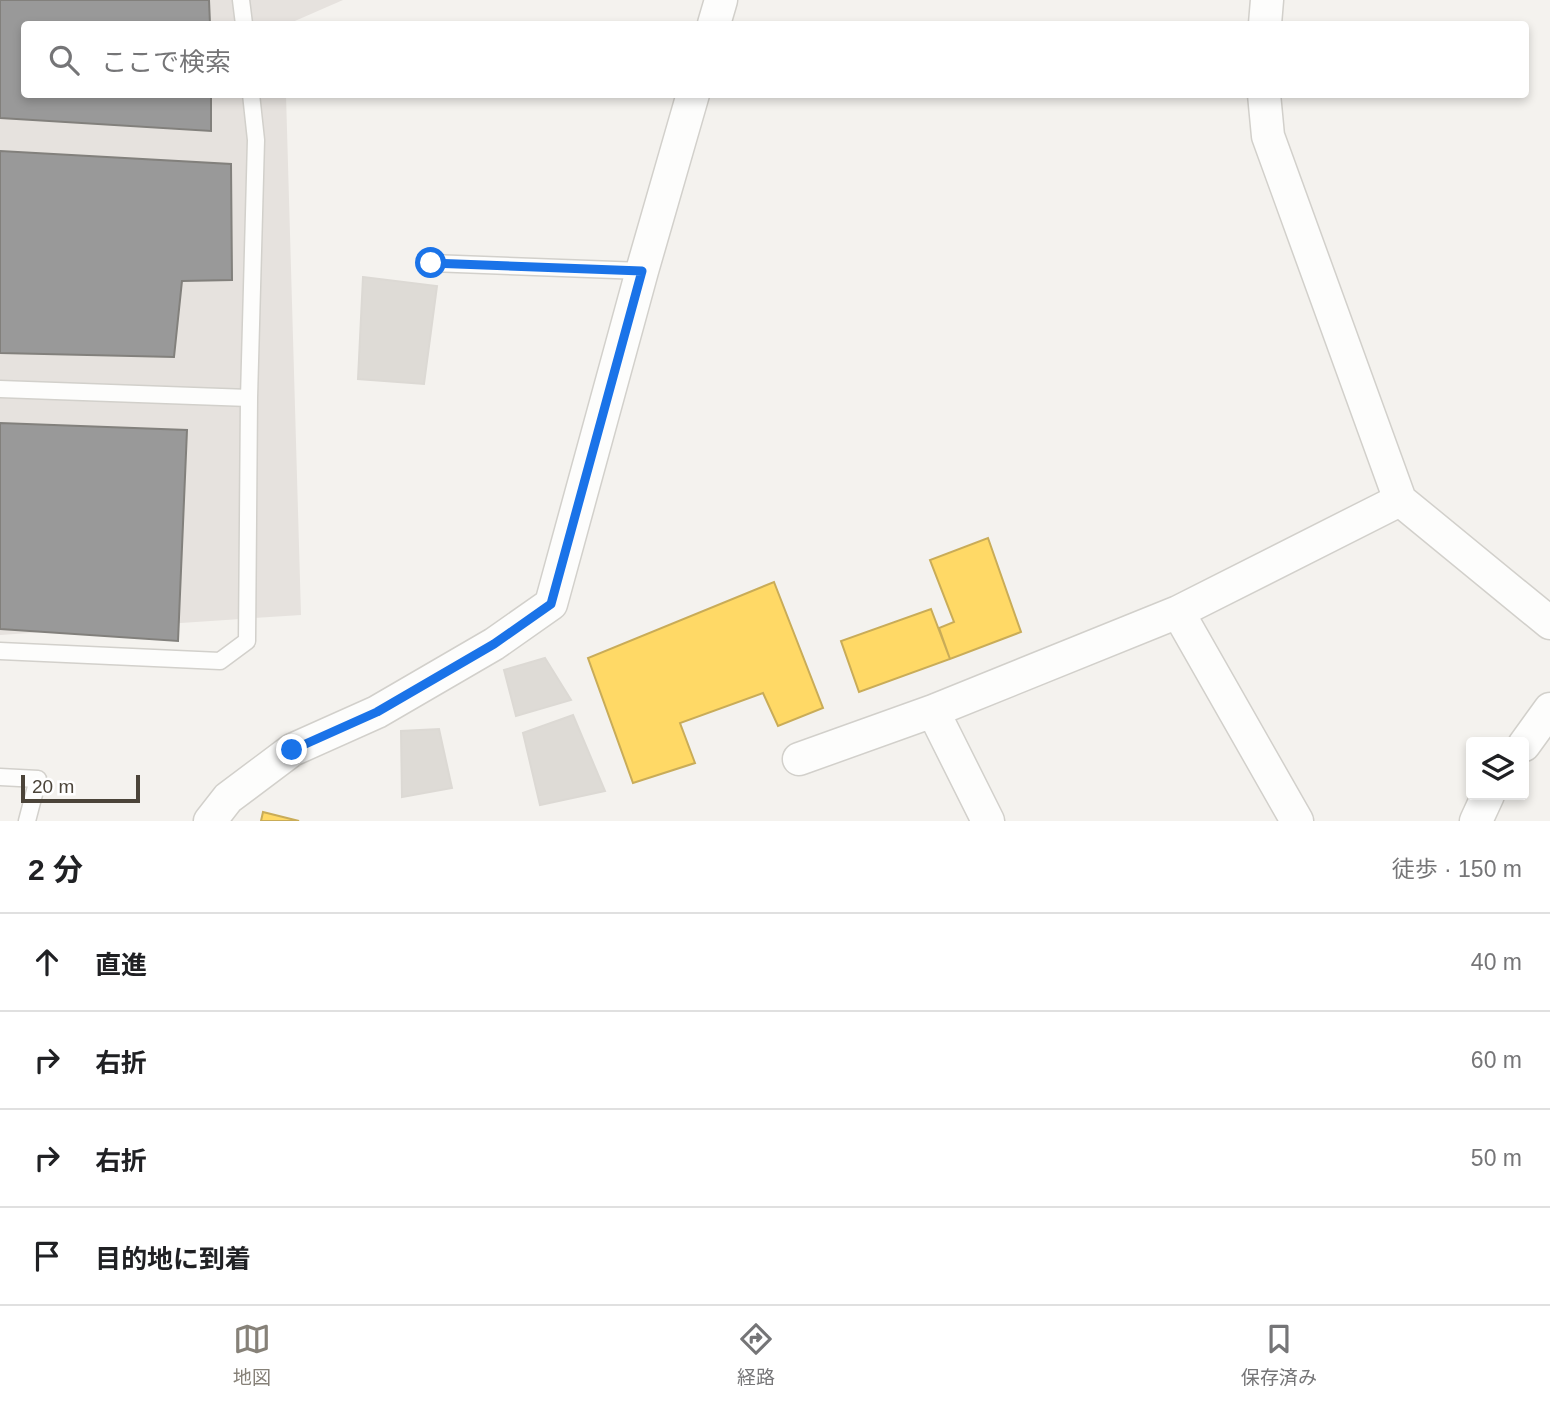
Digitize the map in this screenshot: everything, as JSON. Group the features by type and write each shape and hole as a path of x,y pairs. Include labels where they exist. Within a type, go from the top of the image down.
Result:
{"street":[{"path":"715,21 721,0"},
{"path":"1265,21 1267,0"},
{"path":"210,821 228,798 292,750 377,712 494,644 551,604 642,271 693,98"},
{"path":"1264,98 1268,136 1400,500 1550,623"},
{"path":"799,759 933,711 1178,612 1400,500"},
{"path":"1178,612 1297,821"},
{"path":"1529,737 1550,709"},
{"path":"933,711 988,821"},
{"path":"1476,821 1486,800"}],"lane":[{"path":"241,0 244,21"},
{"path":"0,651 220,661 247,641 249,398 256,140 251,98"},
{"path":"431,263 642,271"},
{"path":"0,389 249,398"},
{"path":"0,778 38,779 27,821"}],"shaded area":[{"path":"0,0 343,0 295,21 21,21 21,98 286,98 301,615 0,635"}],"building: 住宅":[{"path":"988,538 1021,632 950,659 939,628 954,622 930,560"},
{"path":"774,582 823,708 778,726 763,693 680,723 695,763 633,783 588,658"},
{"path":"931,609 950,659 859,692 841,641"},
{"path":"263,812 299,821 261,821"}],"building: 工業":[{"path":"0,0 209,0 210,21 21,21 21,98 211,98 211,131 0,118"},
{"path":"0,151 231,164 232,280 182,281 174,357 0,353"},
{"path":"0,423 187,430 178,641 0,629"}],"building: その他":[{"path":"363,277 437,286 424,384 358,379"},
{"path":"545,658 571,700 516,716 504,670"},
{"path":"573,715 605,791 540,805 523,733"},
{"path":"439,729 452,788 402,797 401,731"}],"route":[{"path":"292,750 377,712 494,644 551,604 642,271 431,263"}]}
